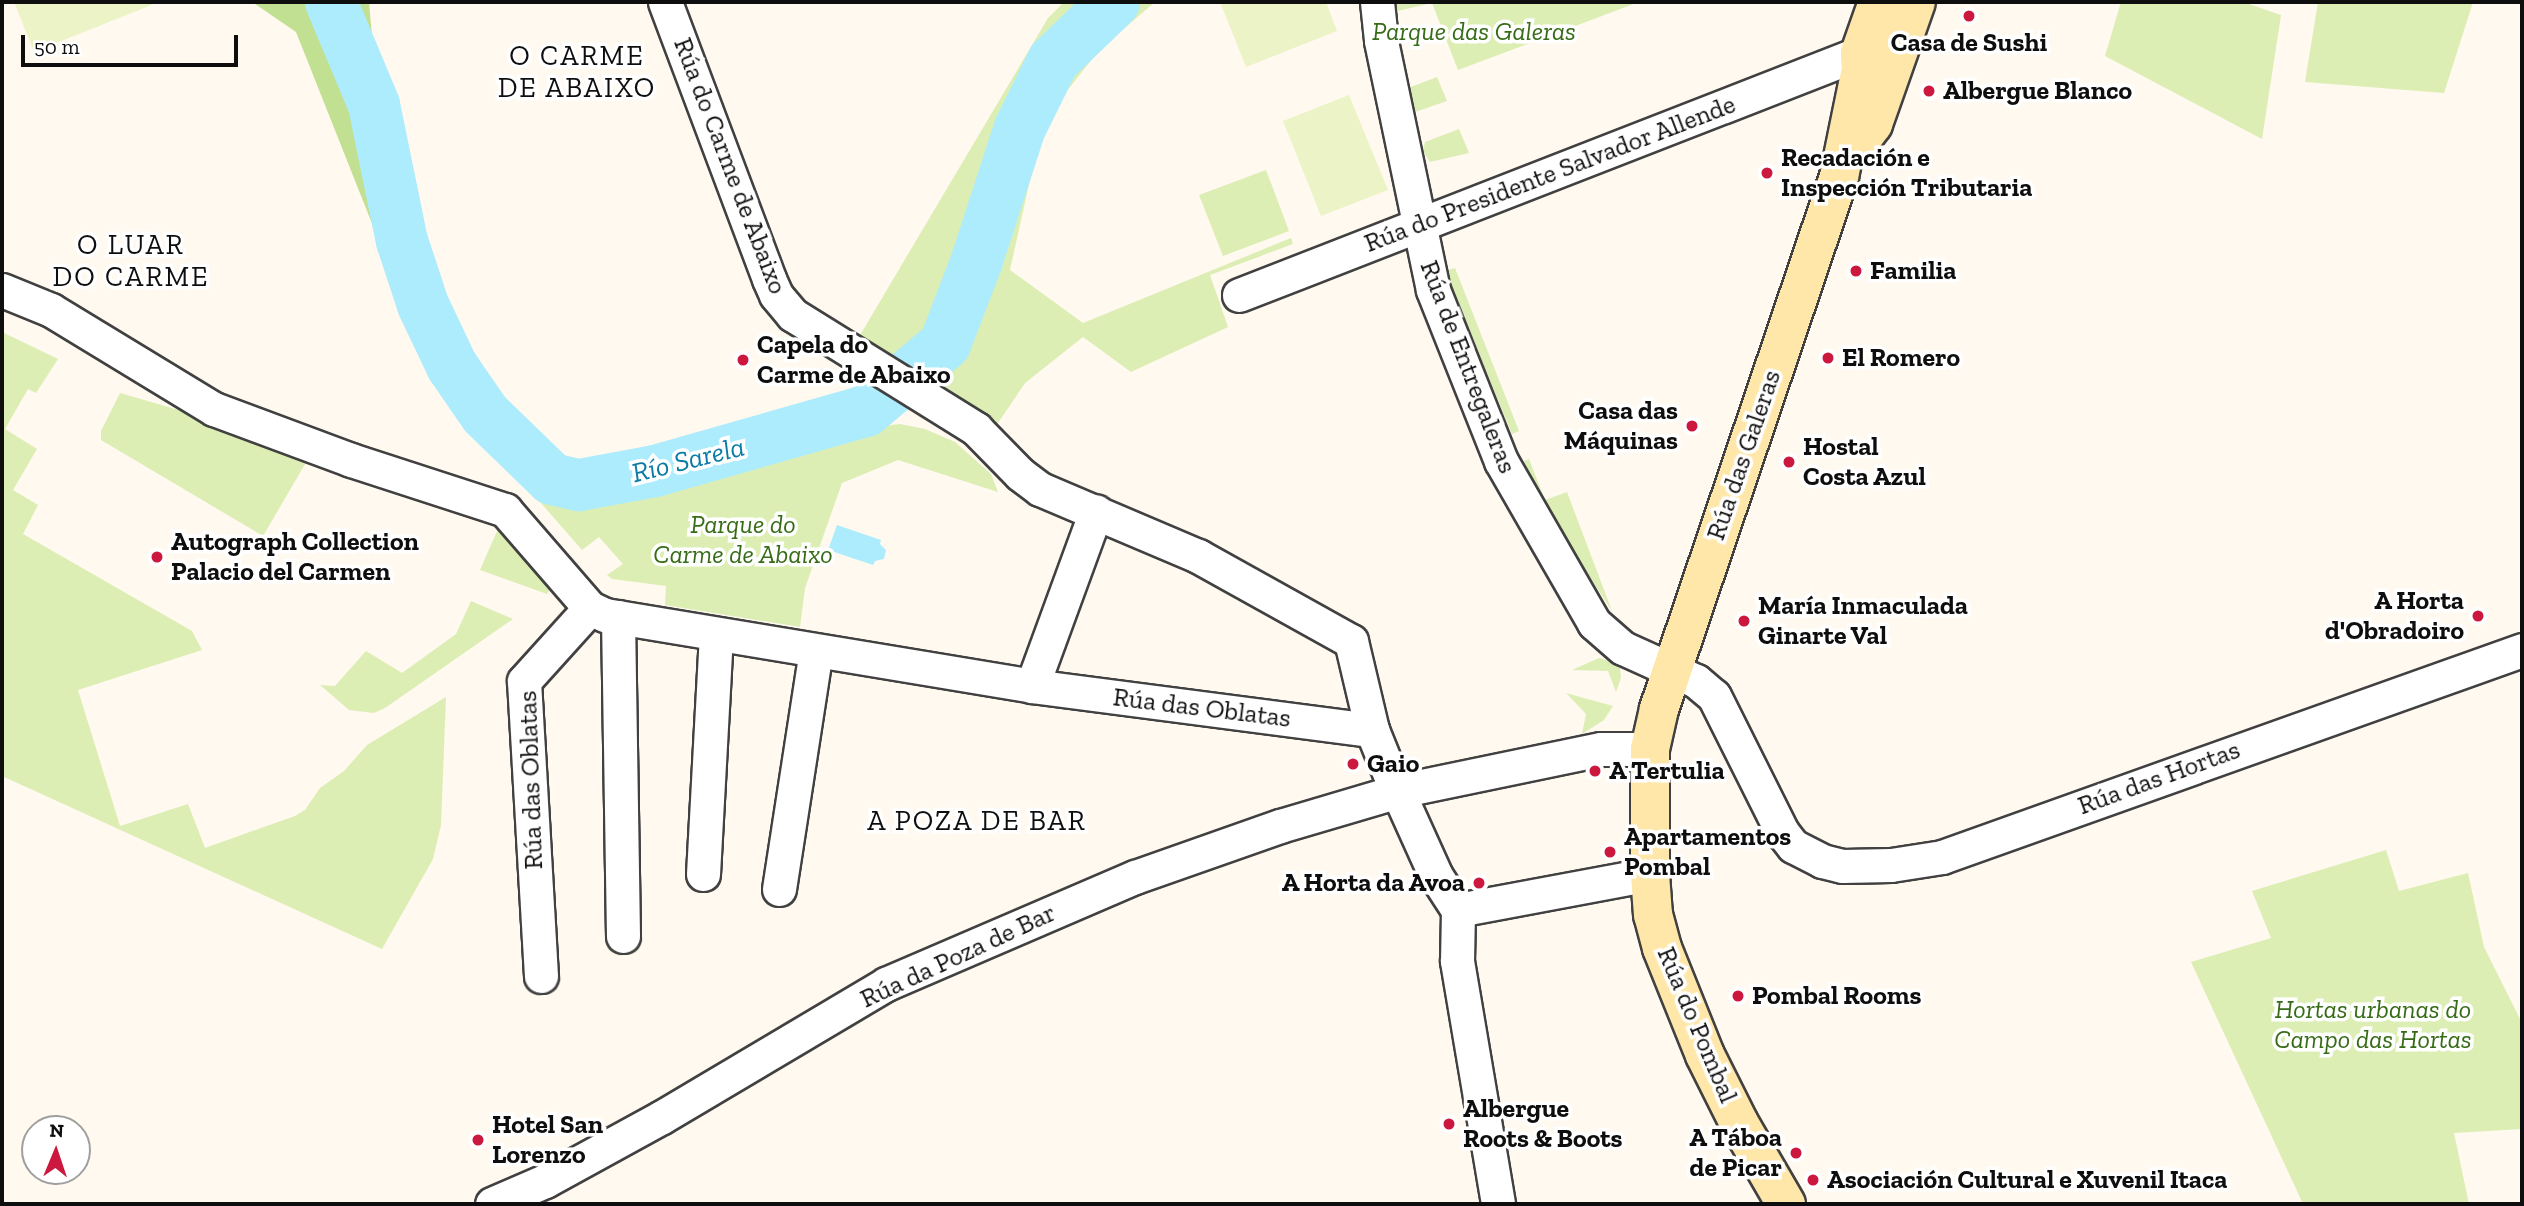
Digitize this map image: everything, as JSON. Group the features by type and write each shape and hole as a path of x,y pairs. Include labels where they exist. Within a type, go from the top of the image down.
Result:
{"main road":[{"name":"Rúa das Galeras","path":"1852,151 1853,61 1878,2"},
{"name":"Rúa das Galeras","path":"1650,749 1655,722 1684,676 1852,151 1877,112 1916,2"},
{"name":"Rúa do Pombal","path":"1650,749 1650,874 1653,915 1679,996 1739,1123 1787,1204"}],"street":[{"name":"Rúa do Carme de Abaixo","path":"665,2 776,295 808,326 841,341 975,429 1030,482 1198,556 1351,641 1372,730"},
{"name":"Rúa de Entregaleras","path":"1377,2 1381,41 1417,226 1433,290 1501,461 1594,623 1623,648 1684,676"},
{"name":"Rúa do Presidente Salvador Allende","path":"1239,295 1853,61"},
{"path":"2,290 62,316 214,409 351,460 505,510 604,612 623,936"},
{"path":"1032,686 1096,511"},
{"name":"Rúa das Oblatas","path":"541,976 524,681 604,612 716,634 1032,686 1372,730"},
{"path":"703,873 716,634"},
{"name":"Rúa das Hortas","path":"1684,676 1714,696 1782,832 1793,846 1822,861 1842,866 1891,865 1942,856 2522,650"},
{"path":"779,889 816,651"},
{"path":"1372,730 1436,876 1458,911 1457,961 1498,1204"},
{"name":"Rúa da Poza de Bar","path":"492,1204 545,1181 695,1098 886,984 1155,869 1280,826 1398,791 1601,749 1650,749"},
{"path":"1458,911 1650,874"}],"green space":[{"path":"14,2 159,2 34,52"},
{"path":"252,2 369,2 387,208 373,226 296,32"},
{"path":"1064,2 1155,2 1100,49 1043,121 1010,270 1083,323 1291,238 1293,244 1210,275 1228,327 1131,372 1083,337 1025,383 996,426 856,342 1048,18"},
{"path":"1220,2 1326,2 1337,31 1246,67"},
{"name":"Parque das Galeras","path":"1360,2 1639,2 1458,70 1432,3 1389,13 1361,14"},
{"path":"2121,2 2243,2 2281,15 2262,139 2105,56"},
{"path":"2318,2 2473,2 2444,93 2305,82"},
{"path":"1437,77 1447,101 1415,112 1408,88"},
{"path":"1349,95 1388,190 1321,216 1283,121"},
{"path":"1459,129 1469,153 1430,162 1423,151 1425,142"},
{"path":"1266,170 1289,231 1223,256 1199,195"},
{"path":"1455,268 1519,431 1512,434 1450,283 1448,270"},
{"path":"2,332 58,359 36,393 28,389 5,429 37,449 13,490 38,505 23,534 192,631 202,650 78,690 120,826 188,804 205,848 295,816 305,810 320,788 344,771 367,745 446,697 441,825 433,859 382,949 2,776"},
{"path":"120,393 265,435 311,454 263,536 101,440 101,431"},
{"name":"Parque do Carme de Abaixo","path":"900,424 925,429 955,442 991,474 998,492 898,460 842,483 805,588 800,627 665,605 666,586 612,579 607,575 623,564 599,537 582,550 533,494 543,482 580,501 626,494 841,431"},
{"path":"1529,459 1545,500 1567,492 1612,611 1541,502 1524,461"},
{"path":"501,522 554,581 547,594 480,570"},
{"path":"471,601 513,619 385,708 374,713 349,710 320,685 335,686 366,651 402,673 456,634"},
{"path":"1599,658 1617,663 1620,668 1621,678 1616,692 1608,671 1572,670"},
{"path":"1566,693 1613,706 1604,720 1582,734 1586,714"},
{"name":"Hortas urbanas do Campo das Hortas","path":"2386,850 2399,891 2468,873 2484,947 2522,1023 2522,1129 2454,1133 2469,1204 2303,1204 2191,962 2271,938 2252,891"}],"water":[{"path":"837,525 881,540 880,544 886,550 884,559 875,561 873,565 828,550"}],"waterway":[{"name":"Río Sarela","path":"331,2 374,105 402,241 423,305 452,366 485,414 552,479 579,485 655,471 866,411 945,344 977,260 1020,128 1053,61 1114,2"}],"place":[{"name":"Casa de Sushi","path":"1969,16"},
{"name":"Albergue Blanco","path":"1929,91"},
{"name":"Recadación e Inspección Tributaria","path":"1767,173"},
{"name":"Familia","path":"1856,271"},
{"name":"El Romero","path":"1828,358"},
{"name":"Capela do Carme de Abaixo","path":"743,360"},
{"name":"Casa das Máquinas","path":"1692,426"},
{"name":"Hostal Costa Azul","path":"1789,462"},
{"name":"Autograph Collection Palacio del Carmen","path":"157,557"},
{"name":"A Horta d'Obradoiro","path":"2478,616"},
{"name":"María Inmaculada Ginarte Val","path":"1744,621"},
{"name":"Gaio","path":"1353,764"},
{"name":"A Tertulia","path":"1595,771"},
{"name":"Apartamentos Pombal","path":"1610,852"},
{"name":"A Horta da Avoa","path":"1479,883"},
{"name":"Pombal Rooms","path":"1738,996"},
{"name":"Albergue Roots & Boots","path":"1449,1124"},
{"name":"Hotel San Lorenzo","path":"478,1140"},
{"name":"A Táboa de Picar","path":"1796,1153"},
{"name":"Asociación Cultural e Xuvenil Itaca","path":"1813,1180"}],"district":[{"name":"O CARME DE ABAIXO","path":"577,72"},
{"name":"O LUAR DO CARME","path":"131,261"},
{"name":"A POZA DE BAR","path":"977,821"}]}
